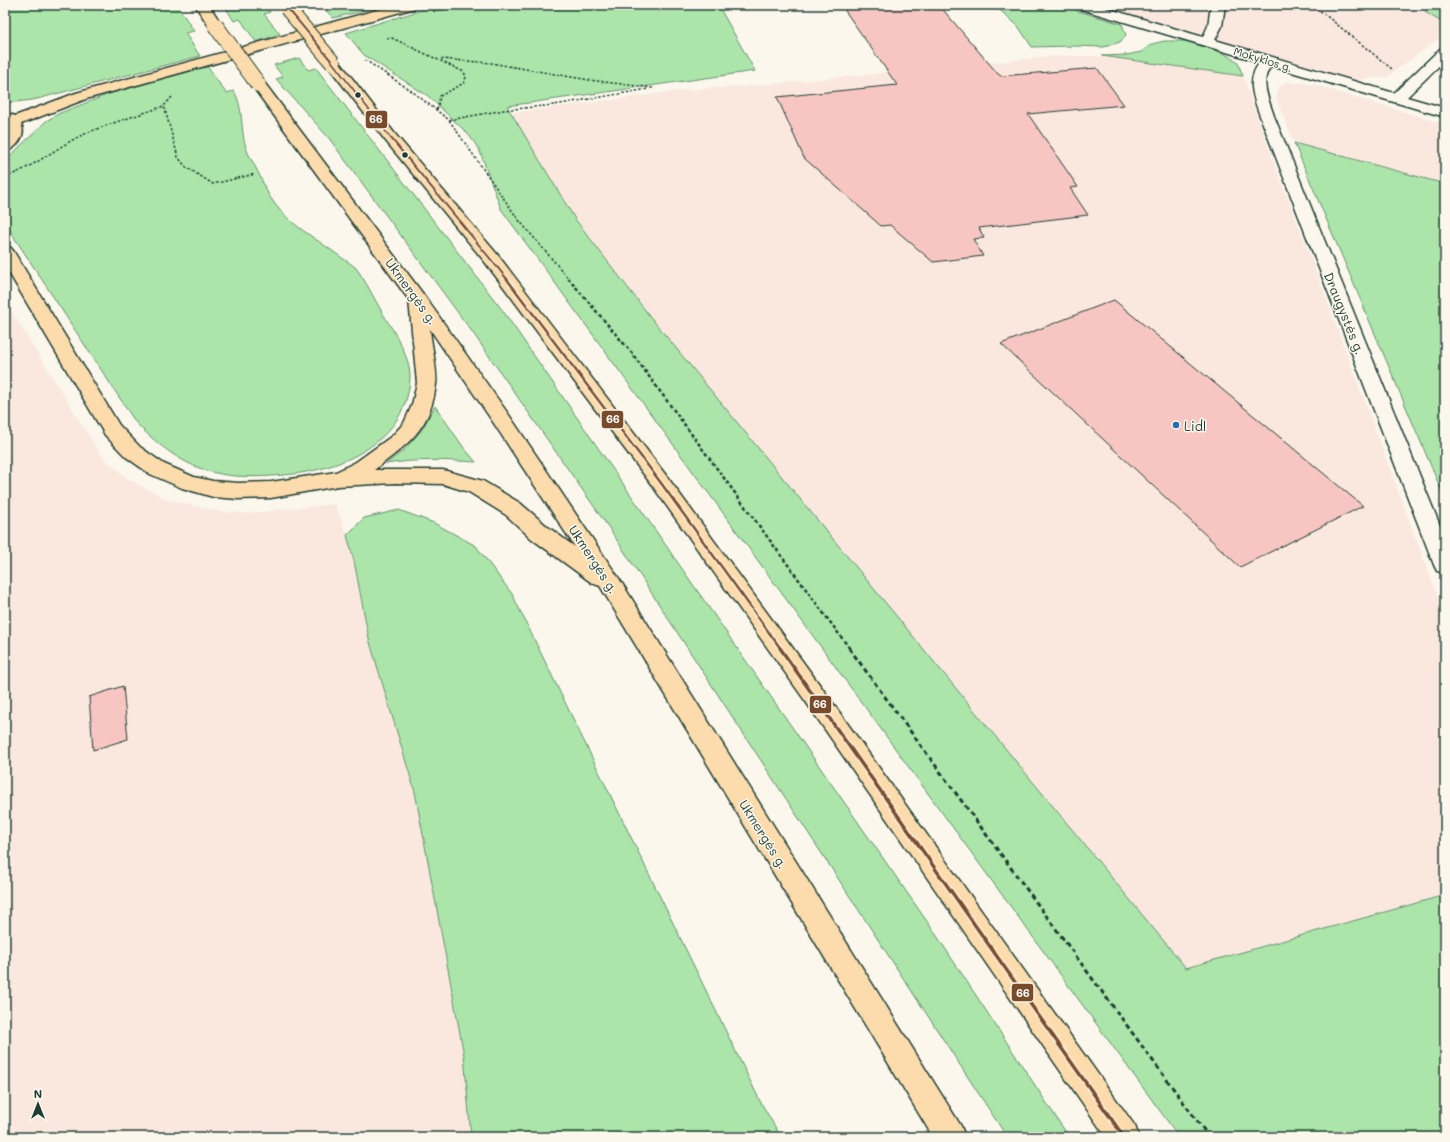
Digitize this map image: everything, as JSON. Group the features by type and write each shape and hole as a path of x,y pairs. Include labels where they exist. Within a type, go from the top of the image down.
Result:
{"main road":[{"name":"Ukmergės g.","path":"202,5 258,84 417,298 502,420 612,586 950,1137"},
{"path":"5,147 14,137 16,129 9,119 42,110 81,96 410,5"},
{"path":"286,6 333,63 390,137 491,258 661,483 818,701 1124,1137"},
{"path":"5,252 112,430 133,452 157,469 189,483 213,489 238,491 271,490 338,479 395,476 443,477 476,486 513,509 540,533 612,586"},
{"path":"338,479 363,467 399,441 412,427 422,405 427,383 417,298"}],"street":[{"name":"Mokyklos g.","path":"1082,5 1445,113"},
{"path":"1207,42 1215,26 1218,5"},
{"path":"1397,98 1445,52"},
{"name":"Draugystės g.","path":"1268,61 1261,68 1258,75 1259,92 1266,116 1445,565"}],"path":[{"path":"1313,5 1411,85"},
{"path":"359,56 413,92 449,120 518,220 631,352 1209,1137"},
{"path":"438,59 491,63 589,80 653,88 554,105 504,110 449,120"},
{"path":"5,177 17,174 39,163 69,142 94,131 164,106"}],"shaded area":[{"path":"1100,5 1429,5 1425,12 1445,21 1445,34 1387,77 1357,80"},
{"path":"1055,56 1102,56 1243,76 1275,165 1445,616 1445,895 1186,968 652,319 575,219 511,113 685,90 760,85"},
{"path":"1287,82 1318,86 1445,124 1445,184 1294,143 1276,98 1280,86"},
{"path":"5,301 103,458 128,479 168,500 223,512 250,513 335,504 347,535 354,561 369,639 415,792 464,1055 471,1137 5,1137"}],"green space":[{"path":"5,5 177,5 194,31 185,33 200,56 33,100 5,103"},
{"path":"224,5 265,5 270,12 264,14 280,34 256,42 240,19 234,21"},
{"path":"321,5 387,5 333,18"},
{"path":"438,5 718,5 755,71 507,106 575,219 652,319 1186,968 1445,895 1445,1137 1179,1137 501,209 479,149 468,134 428,96 364,55 346,33"},
{"path":"986,5 1058,5 1122,24 1126,35 1120,42 1104,47 1032,47 1018,26 1001,11"},
{"path":"1429,5 1445,5 1445,21 1438,20 1425,12"},
{"path":"1164,41 1186,41 1223,53 1237,61 1243,76 1102,56 1127,55 1141,52 1152,44"},
{"path":"299,58 308,70 316,68 503,311 935,933 1069,1137 1007,1137 609,528 473,333 328,137 276,79 283,77 274,65"},
{"path":"207,66 226,93 234,91 241,111 246,148 267,192 280,211 296,225 355,267 396,335 407,361 410,378 406,399 398,418 386,434 370,447 353,457 313,471 268,476 246,477 226,475 207,471 189,464 172,454 154,440 136,423 10,231 5,214 5,161 46,121 60,113 109,94"},
{"path":"1294,143 1445,184 1445,499"},
{"path":"435,406 464,448 476,462 431,460 386,464 404,450 421,431"},
{"path":"399,510 434,523 476,546 512,594 760,1101 781,1137 471,1137 464,1055 415,792 369,639 354,561 347,535 364,518"}],"building":[{"path":"841,5 939,5 1001,76 1097,68 1124,105 1028,114 1078,187 1070,188 1088,215 979,228 984,238 973,239 983,256 933,262 890,225 881,226 804,158 777,97 897,85"},
{"name":"Lidl","path":"1114,300 1363,506 1240,567 1001,344"},
{"path":"123,686 128,739 93,750 89,697"}],"transit line":[{"name":"66","path":"285,5 333,63 390,137 491,258 661,483 814,695 1124,1137"}],"place":[{"name":"Lidl","path":"1176,425"}]}
